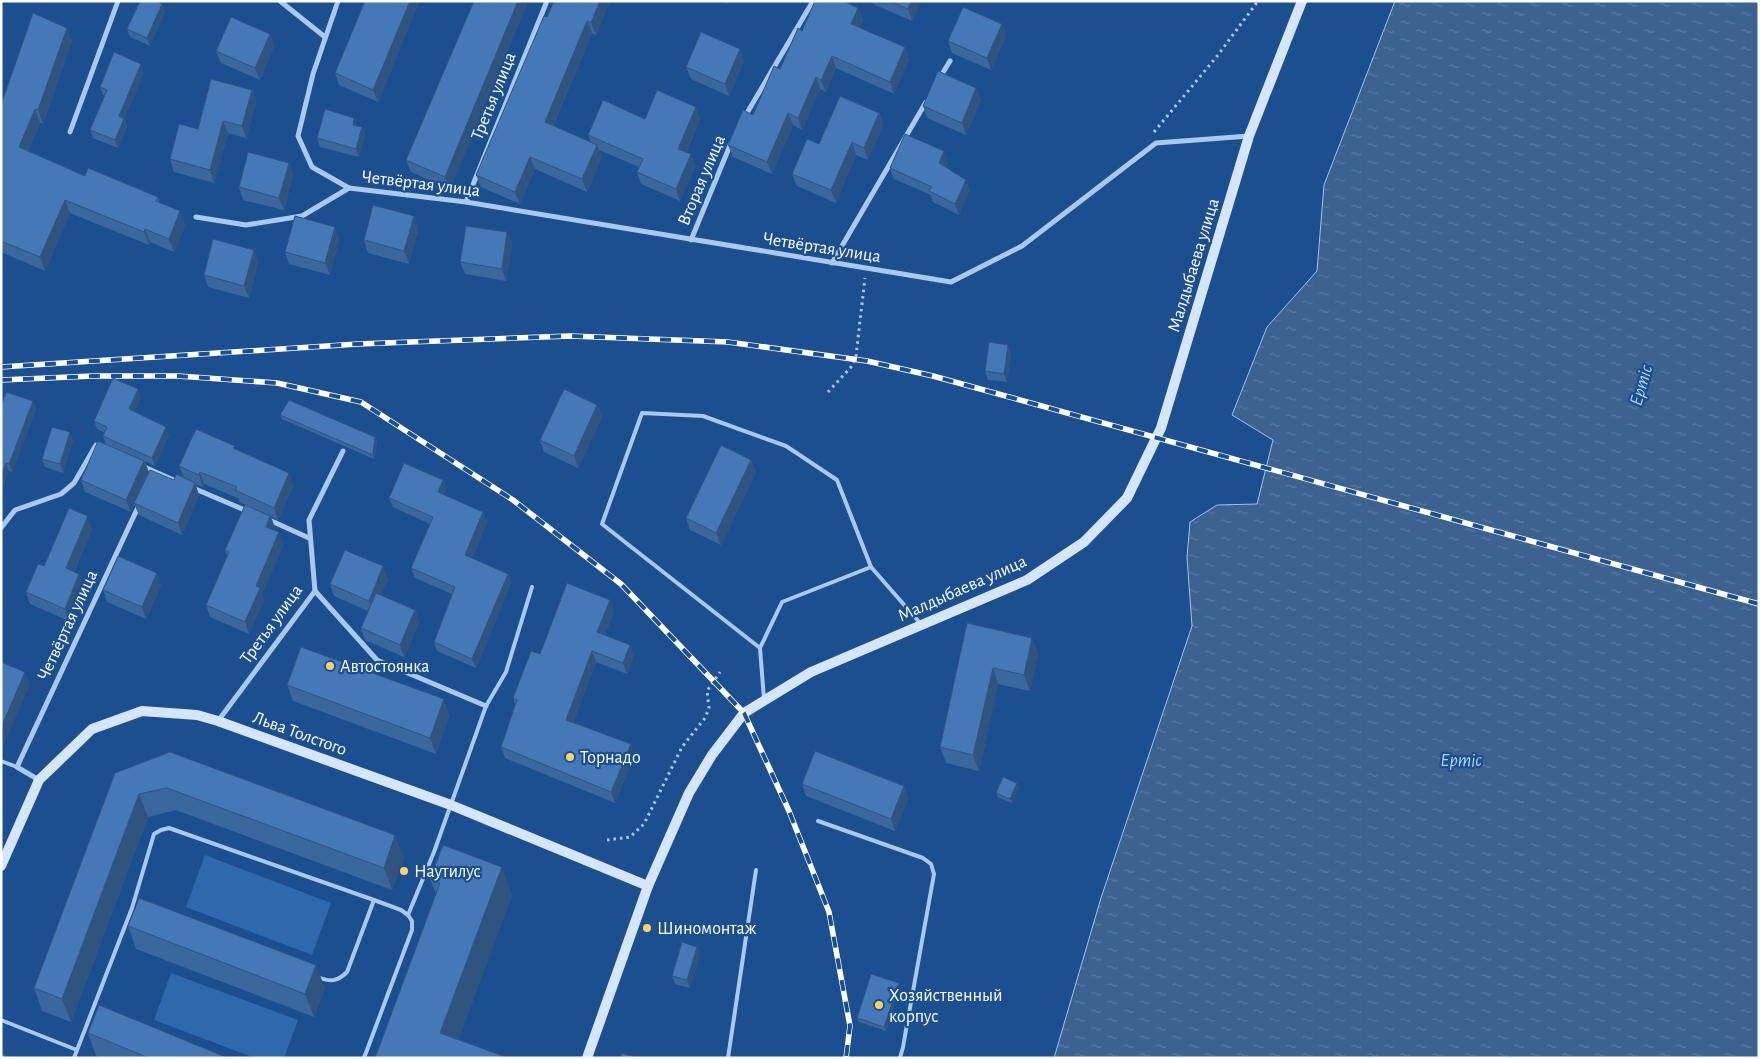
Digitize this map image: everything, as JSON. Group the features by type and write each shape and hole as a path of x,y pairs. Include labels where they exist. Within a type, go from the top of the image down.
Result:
{"main road":[{"name":"Малдыбаева улица","path":"587,1058 648,886 689,793 744,713 764,699 811,672 1027,580 1084,542 1127,498 1160,428 1250,136 1302,1"},
{"name":"Льва Толстого","path":"1,866 39,780 92,729 142,711 197,715 218,722 451,805 648,886"}],"street":[{"path":"70,132 118,1"},
{"path":"280,1 326,37"},
{"name":"Четвёртая улица","path":"338,1 312,74 298,136 312,167 350,188 466,202 951,282 1022,246 1156,143 1250,136"},
{"name":"Третья улица","path":"466,202 547,1"},
{"name":"Вторая улица","path":"741,124 813,1"},
{"path":"935,86 950,61"},
{"path":"832,263 930,94"},
{"name":"Вторая улица","path":"691,240 732,141"},
{"name":"Четвёртая улица","path":"196,217 246,225 302,216 350,188"},
{"path":"1,528 15,510 61,494 74,483 96,445 104,449"},
{"name":"Третья улица","path":"218,722 315,591 309,538 309,520 344,451"},
{"path":"138,464 309,538"},
{"path":"150,481 154,472"},
{"name":"Четвёртая улица","path":"16,767 142,499"},
{"path":"315,591 377,660 486,706"},
{"path":"16,767 39,780"}],"lane":[{"path":"760,648 602,524 642,412 703,416 786,446 837,480 871,567 921,625"},
{"path":"764,699 760,648 782,602 871,567"},
{"path":"408,915 451,805 486,706 506,672 532,587"},
{"path":"1,761 16,767"},
{"path":"818,821 923,858 931,864 934,874 900,1058"},
{"path":"74,1058 132,908 154,834 169,828 402,910 408,915 412,921 412,930 364,1058"},
{"path":"728,1058 756,870"},
{"path":"309,974 328,981 339,980 346,972 374,900"},
{"path":"132,908 142,912"},
{"path":"93,1009 102,1012"},
{"path":"1,1020 77,1050"}],"path":[{"path":"1141,154 1155,131 1218,54 1258,1"},
{"path":"828,392 852,366 856,356 866,269"},
{"path":"607,840 630,837 644,824 682,747 705,718 709,708 707,691 720,672"}],"shaded area":[{"path":"205,855 331,903 312,955 186,907"},
{"path":"171,973 298,1020 284,1058 255,1058 154,1020"}],"water":[{"name":"Ертіс","path":"1395,1 1759,1 1759,1058 1054,1058 1101,898 1192,626 1187,557 1190,522 1217,505 1257,504 1273,440 1232,415 1267,327 1317,271 1324,185"}],"building":[{"path":"140,1 157,1 162,4 147,38 127,29"},
{"path":"365,1 410,1 373,90 335,73"},
{"path":"474,1 518,1 445,177 406,160"},
{"path":"554,1 600,1 591,23 587,21 545,122 597,145 582,179 530,157 515,192 476,175 544,16 547,17"},
{"path":"815,1 844,1 858,8 851,24 905,47 890,82 832,56 821,80 816,77 798,118 788,113 767,162 728,145 743,110 753,115 774,66 780,69 798,28 802,31"},
{"path":"890,1 911,1 908,9"},
{"path":"963,7 1002,24 987,58 948,41"},
{"path":"33,13 67,28 38,110 35,109 19,147 85,176 88,168 158,197 156,201 180,211 169,239 145,229 144,232 65,200 40,257 1,241 1,105"},
{"path":"231,17 270,34 255,68 216,51"},
{"path":"701,32 740,49 725,84 686,67"},
{"path":"114,52 141,64 119,116 124,119 115,140 90,130 107,90 100,87"},
{"path":"938,71 976,88 962,123 923,106"},
{"path":"211,79 252,90 242,126 223,121 210,170 170,159 179,124 198,129"},
{"path":"657,90 696,107 678,149 691,154 676,189 637,172 643,159 588,135 603,100 645,119"},
{"path":"840,96 879,113 864,148 852,142 831,190 792,174 807,139 819,144"},
{"path":"325,109 354,118 353,125 362,127 356,149 317,138"},
{"path":"905,134 944,151 939,163 966,180 955,204 929,191 932,187 890,168"},
{"path":"248,152 289,163 279,198 239,187"},
{"path":"373,205 414,216 404,251 364,240"},
{"path":"295,216 335,227 325,263 285,252"},
{"path":"466,226 507,232 502,269 460,262"},
{"path":"213,239 254,250 244,286 204,275"},
{"path":"989,342 1008,345 1004,374 985,371"},
{"path":"113,378 138,389 129,409 166,427 152,458 103,436 107,427 94,421"},
{"path":"564,389 597,405 574,456 540,440"},
{"path":"6,392 33,401 9,464 6,463 1,475 1,406"},
{"path":"289,400 375,437 373,455 280,415"},
{"path":"52,427 70,432 60,464 42,459"},
{"path":"196,429 289,473 274,508 235,490 237,487 200,472 199,475 179,466"},
{"path":"98,441 144,461 126,500 81,480"},
{"path":"721,445 751,460 716,533 686,518"},
{"path":"404,463 443,480 438,492 483,512 465,555 508,574 472,659 434,642 455,587 411,568 433,517 389,498"},
{"path":"150,470 174,480 176,474 195,483 178,523 134,503"},
{"path":"245,505 270,516 266,527 279,532 256,586 260,588 245,622 206,605 229,552 225,550"},
{"path":"69,508 88,516 66,568 79,574 65,609 26,592 38,564 44,566"},
{"path":"345,550 383,566 369,601 330,584"},
{"path":"118,556 157,573 142,607 103,590"},
{"path":"567,583 610,600 597,632 630,645 623,663 592,651 566,720 631,744 611,792 501,747 517,700 513,698 531,651 540,654"},
{"path":"376,593 415,610 400,645 361,628"},
{"path":"967,623 1032,638 1024,675 993,668 973,755 940,747"},
{"path":"301,647 444,699 430,738 287,685"},
{"path":"1,662 25,672 1,728"},
{"path":"815,751 904,786 891,819 802,784"},
{"path":"170,752 395,835 384,868 167,788 139,794 62,999 34,988 115,773"},
{"path":"1003,777 1017,783 1010,799 996,793"},
{"path":"443,845 502,867 440,1033 503,1056 502,1058 375,1058 440,883 430,879"},
{"path":"139,898 316,965 305,994 128,926"},
{"path":"682,942 697,947 687,980 672,976"},
{"name":"Хозяйственный корпус","path":"871,974 899,983 884,1027 857,1018"},
{"path":"99,1005 228,1058 149,1058 88,1033"},
{"path":"1,1053 10,1058 1,1058"},
{"path":"622,1053 638,1058 620,1058"}],"railway":[{"path":"1,367 358,344 570,336 728,342 867,361 933,376 1759,604"},
{"path":"1,380 93,376 178,376 277,383 361,402 513,500 621,584 744,713 789,811 829,912 850,1026 846,1058"}],"place":[{"name":"Автостоянка","path":"330,666"},
{"name":"Торнадо","path":"570,757"},
{"name":"Наутилус","path":"404,871"},
{"name":"Шиномонтаж","path":"647,928"},
{"name":"Хозяйственный корпус","path":"879,1005"}]}
